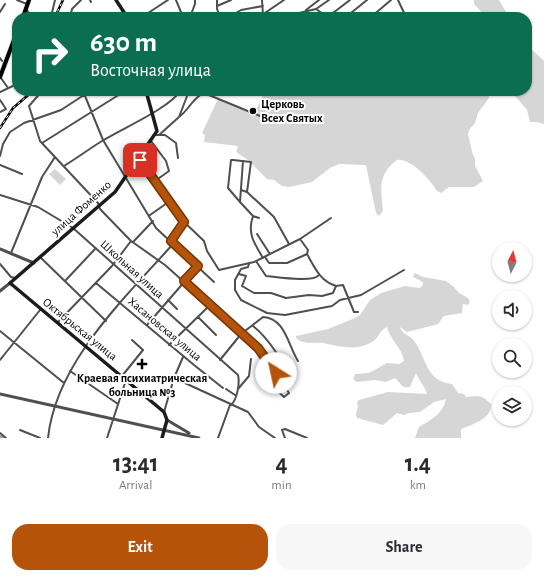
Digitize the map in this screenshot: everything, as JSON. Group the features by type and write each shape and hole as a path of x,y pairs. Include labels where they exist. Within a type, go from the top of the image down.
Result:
{"main road":[{"path":"116,0 124,12"},
{"path":"0,75 12,48"},
{"path":"148,96 157,127 157,135"},
{"name":"улица Фоменко","path":"10,284 15,278 115,192 151,141 157,135"},
{"name":"Октябрьская улица","path":"10,284 40,310 127,379 164,412 167,420"},
{"path":"162,438 166,430 167,420"}],"street":[{"path":"17,0 27,4"},
{"path":"51,12 55,0"},
{"path":"71,12 72,9 81,0"},
{"path":"150,12 168,0"},
{"path":"176,0 181,12"},
{"path":"192,12 195,0"},
{"path":"217,0 219,12"},
{"path":"217,6 231,0"},
{"path":"262,0 264,12"},
{"path":"277,0 279,4"},
{"path":"267,12 284,0"},
{"path":"305,11 319,0"},
{"path":"301,12 316,9 329,0"},
{"path":"332,12 350,0"},
{"path":"352,12 367,0"},
{"path":"376,12 391,0"},
{"path":"398,0 404,12"},
{"path":"0,12 5,4"},
{"path":"238,12 263,6"},
{"path":"316,9 320,12"},
{"path":"0,75 8,88"},
{"path":"0,92 12,86"},
{"path":"38,96 29,106 42,143 132,241 159,260 184,281 258,348 268,362 284,385 289,393 284,397 264,375 260,368 268,362"},
{"path":"0,156 3,144 10,132 24,124 61,110 82,96"},
{"path":"84,96 103,140 150,215 156,228 214,282"},
{"path":"42,143 117,96"},
{"path":"64,166 103,140 153,112 172,100 176,96"},
{"name":"улица Фоменко","path":"157,135 179,117 187,96"},
{"path":"179,117 199,96"},
{"path":"211,96 260,116"},
{"path":"0,100 6,109 0,112"},
{"path":"157,135 165,135 176,144 178,158"},
{"path":"151,141 166,161 169,171 155,181"},
{"path":"131,146 184,222 204,241 207,251 220,270 249,264 256,261 300,239 331,218"},
{"path":"11,253 42,177 55,157"},
{"path":"247,192 251,162 234,160 230,163 228,188 253,216 259,218"},
{"path":"240,202 243,161"},
{"path":"0,164 22,174"},
{"path":"241,190 247,192 276,219 279,228 289,244"},
{"name":"Школьная улица","path":"0,195 32,204 73,228 238,375 239,379 237,390"},
{"path":"150,215 170,201"},
{"path":"253,216 250,223 250,237 269,263 283,264 307,254"},
{"path":"57,323 96,283 132,241 153,221"},
{"path":"171,241 184,222"},
{"path":"257,234 270,254"},
{"path":"300,239 308,250 307,254 319,275 326,283 336,286 344,285 354,312 358,312"},
{"path":"48,438 55,407 70,371 106,321 173,244"},
{"path":"0,248 34,263"},
{"path":"65,281 95,249"},
{"path":"40,257 106,321"},
{"path":"256,261 266,276 314,279 319,275"},
{"path":"0,264 11,277 15,278"},
{"path":"249,264 248,267 240,270 236,278 235,290 242,300 272,314 299,314 332,306 340,300 366,293 404,270"},
{"path":"147,326 161,307 198,266"},
{"path":"239,274 246,276 242,286 249,292 254,294 270,293 282,298 314,295 322,296 333,293 336,286"},
{"name":"Хасановская улица","path":"96,283 169,345 235,395"},
{"name":"улица Фоменко","path":"0,291 10,284"},
{"path":"168,300 177,308"},
{"path":"169,345 210,305"},
{"path":"0,360 40,310"},
{"path":"271,319 272,314"},
{"path":"198,317 216,335"},
{"path":"220,360 241,334 263,317 271,319 279,324 298,361"},
{"path":"253,326 263,336 287,369 291,381 284,385"},
{"path":"0,331 64,383"},
{"path":"122,376 143,350 132,340"},
{"path":"164,412 174,378 183,356"},
{"path":"218,438 231,405 235,402 237,390 249,376 250,359"},
{"path":"70,371 118,404"},
{"path":"174,378 248,412 259,427 275,438"},
{"path":"107,438 127,379"},
{"path":"0,394 113,420 192,435"},
{"path":"167,420 199,438"},
{"path":"285,438 282,430 285,429 307,438"},
{"path":"20,430 40,438"},
{"path":"0,433 6,438"}],"shaded area":[{"path":"474,0 499,0 506,12 481,12 474,4"},
{"path":"532,50 544,61 544,124 530,122 527,110 515,96 532,96"},
{"path":"263,96 489,96 489,98 478,113 475,123 469,130 468,135 475,158 475,166 483,181 474,187 449,187 441,193 437,191 430,181 414,166 408,162 397,160 386,171 383,177 381,189 383,211 379,216 376,213 366,165 339,164 330,168 312,182 289,187 282,186 274,180 267,179 248,160 236,152 238,146 204,142 205,135 202,133 218,99 254,114"},
{"path":"55,169 66,179 60,185 49,174"},
{"path":"415,273 423,277 446,281 459,293 468,298 470,302 468,305 463,304 462,313 444,316 438,324 407,332 400,327 403,332 415,342 428,369 437,379 452,384 458,393 464,394 466,397 480,396 491,404 491,409 485,417 476,423 461,429 461,438 415,438 419,427 440,412 446,399 434,402 420,412 404,415 397,413 383,425 357,418 357,402 359,400 388,392 427,394 416,373 410,387 403,386 395,378 386,382 375,380 357,382 353,379 355,374 369,373 387,363 399,364 404,361 401,352 387,327 374,341 354,348 323,343 302,342 296,338 296,336 328,329 355,318 360,315 370,300 381,293 405,286 420,288 423,285 423,282 413,277"}],"railway":[{"path":"57,12 63,0"},
{"path":"0,128 13,108 27,96"}],"place":[{"name":"Церковь Всех Святых","path":"253,111"},
{"name":"Краевая психиатрическая больница №3","path":"142,364"}],"route":[{"path":"140,160 184,222 171,241 198,266 184,281 264,354 276,373"}]}
